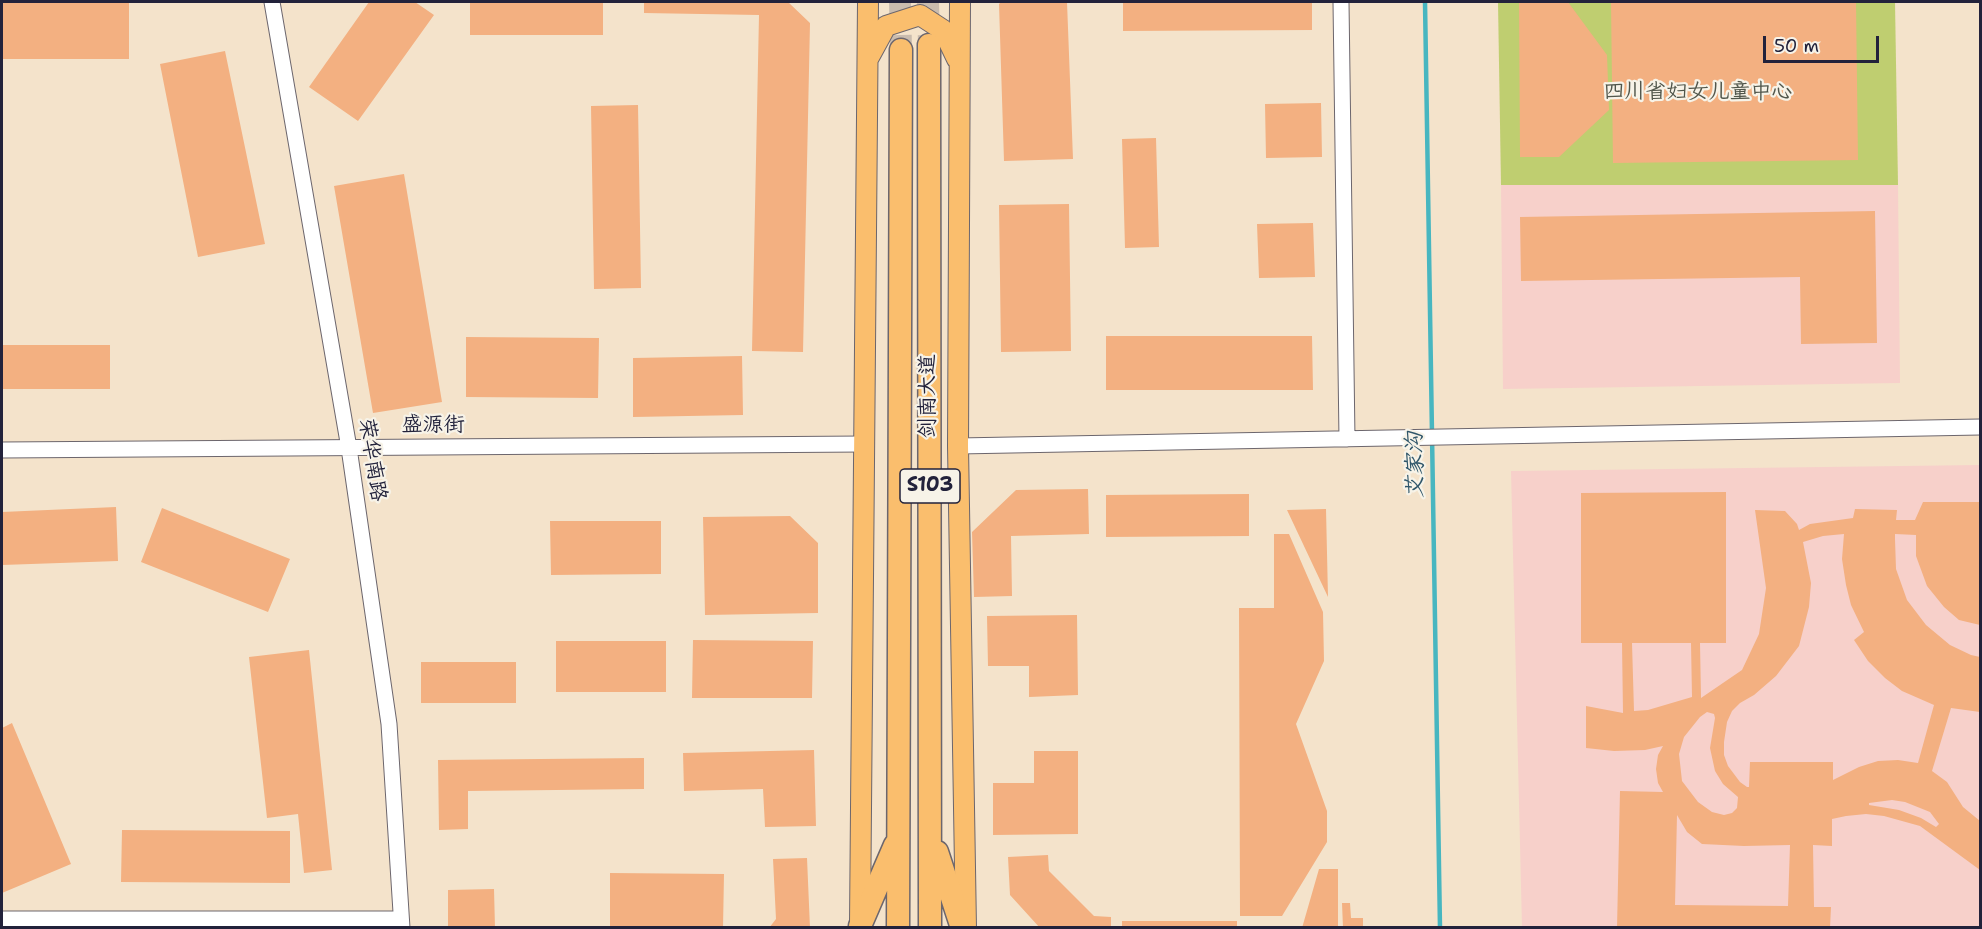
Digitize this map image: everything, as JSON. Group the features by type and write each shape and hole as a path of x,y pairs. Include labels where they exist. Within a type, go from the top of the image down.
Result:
{"highway":[{"name":"剑南大道","path":"928,45 930,927"},
{"name":"剑南大道","path":"898,927 901,50"},
{"path":"930,833 964,927"},
{"path":"860,927 900,835"}],"main road":[{"path":"860,927 868,2"},
{"path":"960,2 958,446 964,927"},
{"path":"867,60 886,26 920,15 943,30 960,64"}],"street":[{"name":"荣华南路","path":"272,2 349,448 389,724 401,923"},
{"path":"1341,2 1347,439"},
{"path":"958,446 1980,427"},
{"name":"盛源街","path":"2,450 864,444"},
{"path":"2,920 401,923"}],"shaded area":[{"path":"1501,185 1898,185 1900,383 1503,389"},
{"path":"1980,465 1980,927 1522,927 1511,471"}],"green space":[{"name":"四川省妇女儿童中心","path":"1498,2 1895,2 1898,185 1501,185"}],"building":[{"path":"2,2 129,2 129,59 2,59"},
{"path":"369,2 415,2 434,15 358,121 309,87"},
{"path":"470,2 603,2 603,35 470,35"},
{"path":"644,2 788,2 810,23 803,352 752,351 759,15 644,13"},
{"path":"1001,2 1067,2 1073,159 1004,161 999,4"},
{"path":"1123,2 1312,2 1312,30 1123,31"},
{"path":"1519,2 1568,2 1607,55 1609,110 1559,157 1520,157"},
{"path":"1611,2 1856,2 1858,160 1613,163"},
{"path":"225,51 265,244 198,257 160,64"},
{"path":"1321,103 1322,157 1266,158 1265,104"},
{"path":"638,105 641,288 594,289 591,106"},
{"path":"1156,138 1159,247 1125,248 1122,139"},
{"path":"404,174 442,402 373,413 334,186"},
{"path":"1069,204 1071,351 1001,352 999,205"},
{"path":"1875,211 1877,343 1801,344 1800,277 1521,281 1520,217"},
{"path":"1313,223 1315,277 1259,278 1257,224"},
{"path":"1106,336 1312,336 1313,390 1106,390"},
{"path":"466,337 599,338 598,398 466,397"},
{"path":"2,345 110,345 110,389 2,389"},
{"path":"742,356 743,415 633,417 633,358"},
{"path":"1088,489 1089,534 1011,536 1012,596 974,597 972,532 1016,490"},
{"path":"1726,492 1726,643 1700,643 1701,698 1742,670 1759,634 1766,588 1755,510 1785,511 1797,524 1799,530 1810,524 1853,518 1855,509 1897,510 1896,520 1915,520 1923,502 1980,502 1980,625 1959,620 1944,607 1927,586 1916,556 1916,535 1895,534 1895,539 1896,569 1907,600 1926,625 1950,645 1980,657 1980,712 1951,708 1932,771 1947,782 1963,807 1980,821 1980,870 1920,826 1884,816 1866,814 1846,816 1832,819 1832,846 1813,845 1814,907 1831,907 1830,928 1617,928 1620,791 1663,792 1658,783 1656,769 1658,755 1663,746 1645,750 1614,751 1586,748 1586,706 1623,713 1622,643 1581,643 1581,493","holes":["1844,534 1842,559 1846,585 1851,605 1864,632 1854,640 1868,661 1885,678 1902,691 1934,705 1918,763 1898,760 1878,761 1859,767 1833,780 1833,762 1750,762 1749,787 1747,787 1740,782 1728,766 1724,755 1727,722 1732,711 1776,676 1799,646 1809,607 1811,583 1803,542 1823,536","1632,643 1691,643 1692,697 1648,710 1634,711","1707,712 1714,714 1710,748 1715,771 1723,784 1738,797 1737,808 1732,813 1724,815 1712,812 1698,802 1682,781 1679,754 1684,737","1892,800 1905,802 1930,812 1939,824 1936,827 1921,818 1899,810 1869,805 1869,803","1677,815 1687,832 1702,844 1790,845 1788,906 1675,905"]},
{"path":"1249,494 1249,536 1106,537 1106,495"},
{"path":"116,507 118,561 2,565 2,512"},
{"path":"162,508 290,559 268,612 141,562"},
{"path":"1326,509 1328,597 1287,510"},
{"path":"790,516 818,543 818,613 705,615 703,517"},
{"path":"550,521 661,521 661,574 551,575"},
{"path":"1274,534 1289,534 1323,612 1324,661 1296,724 1327,811 1327,842 1282,916 1240,916 1239,608 1274,608"},
{"path":"1077,615 1078,695 1029,697 1029,666 988,666 987,616"},
{"path":"693,640 813,641 812,698 692,698"},
{"path":"556,641 666,641 666,692 556,692"},
{"path":"309,650 332,870 304,873 298,814 267,818 249,657"},
{"path":"421,662 516,662 516,703 421,703"},
{"path":"12,723 71,864 2,893 2,728"},
{"path":"814,750 816,826 765,827 763,789 684,791 683,753"},
{"path":"1034,751 1078,751 1078,834 993,835 993,783 1034,783"},
{"path":"644,758 644,789 468,791 468,829 439,830 438,760"},
{"path":"122,830 290,831 290,883 121,882"},
{"path":"1048,855 1049,871 1094,916 1111,917 1111,928 1040,928 1010,895 1008,857"},
{"path":"807,858 810,928 769,928 776,919 773,859"},
{"path":"1319,869 1338,869 1338,928 1302,928"},
{"path":"610,873 724,874 723,928 610,928"},
{"path":"494,889 495,928 448,928 448,890"},
{"path":"1342,903 1350,903 1351,918 1363,918 1363,928 1343,928"},
{"path":"1122,921 1237,921 1237,928 1122,928"}],"waterway":[{"name":"艾家沟","path":"1425,2 1440,928"}],"tunnel":[{"path":"900,2 901,50"},
{"path":"928,2 929,45"}]}
